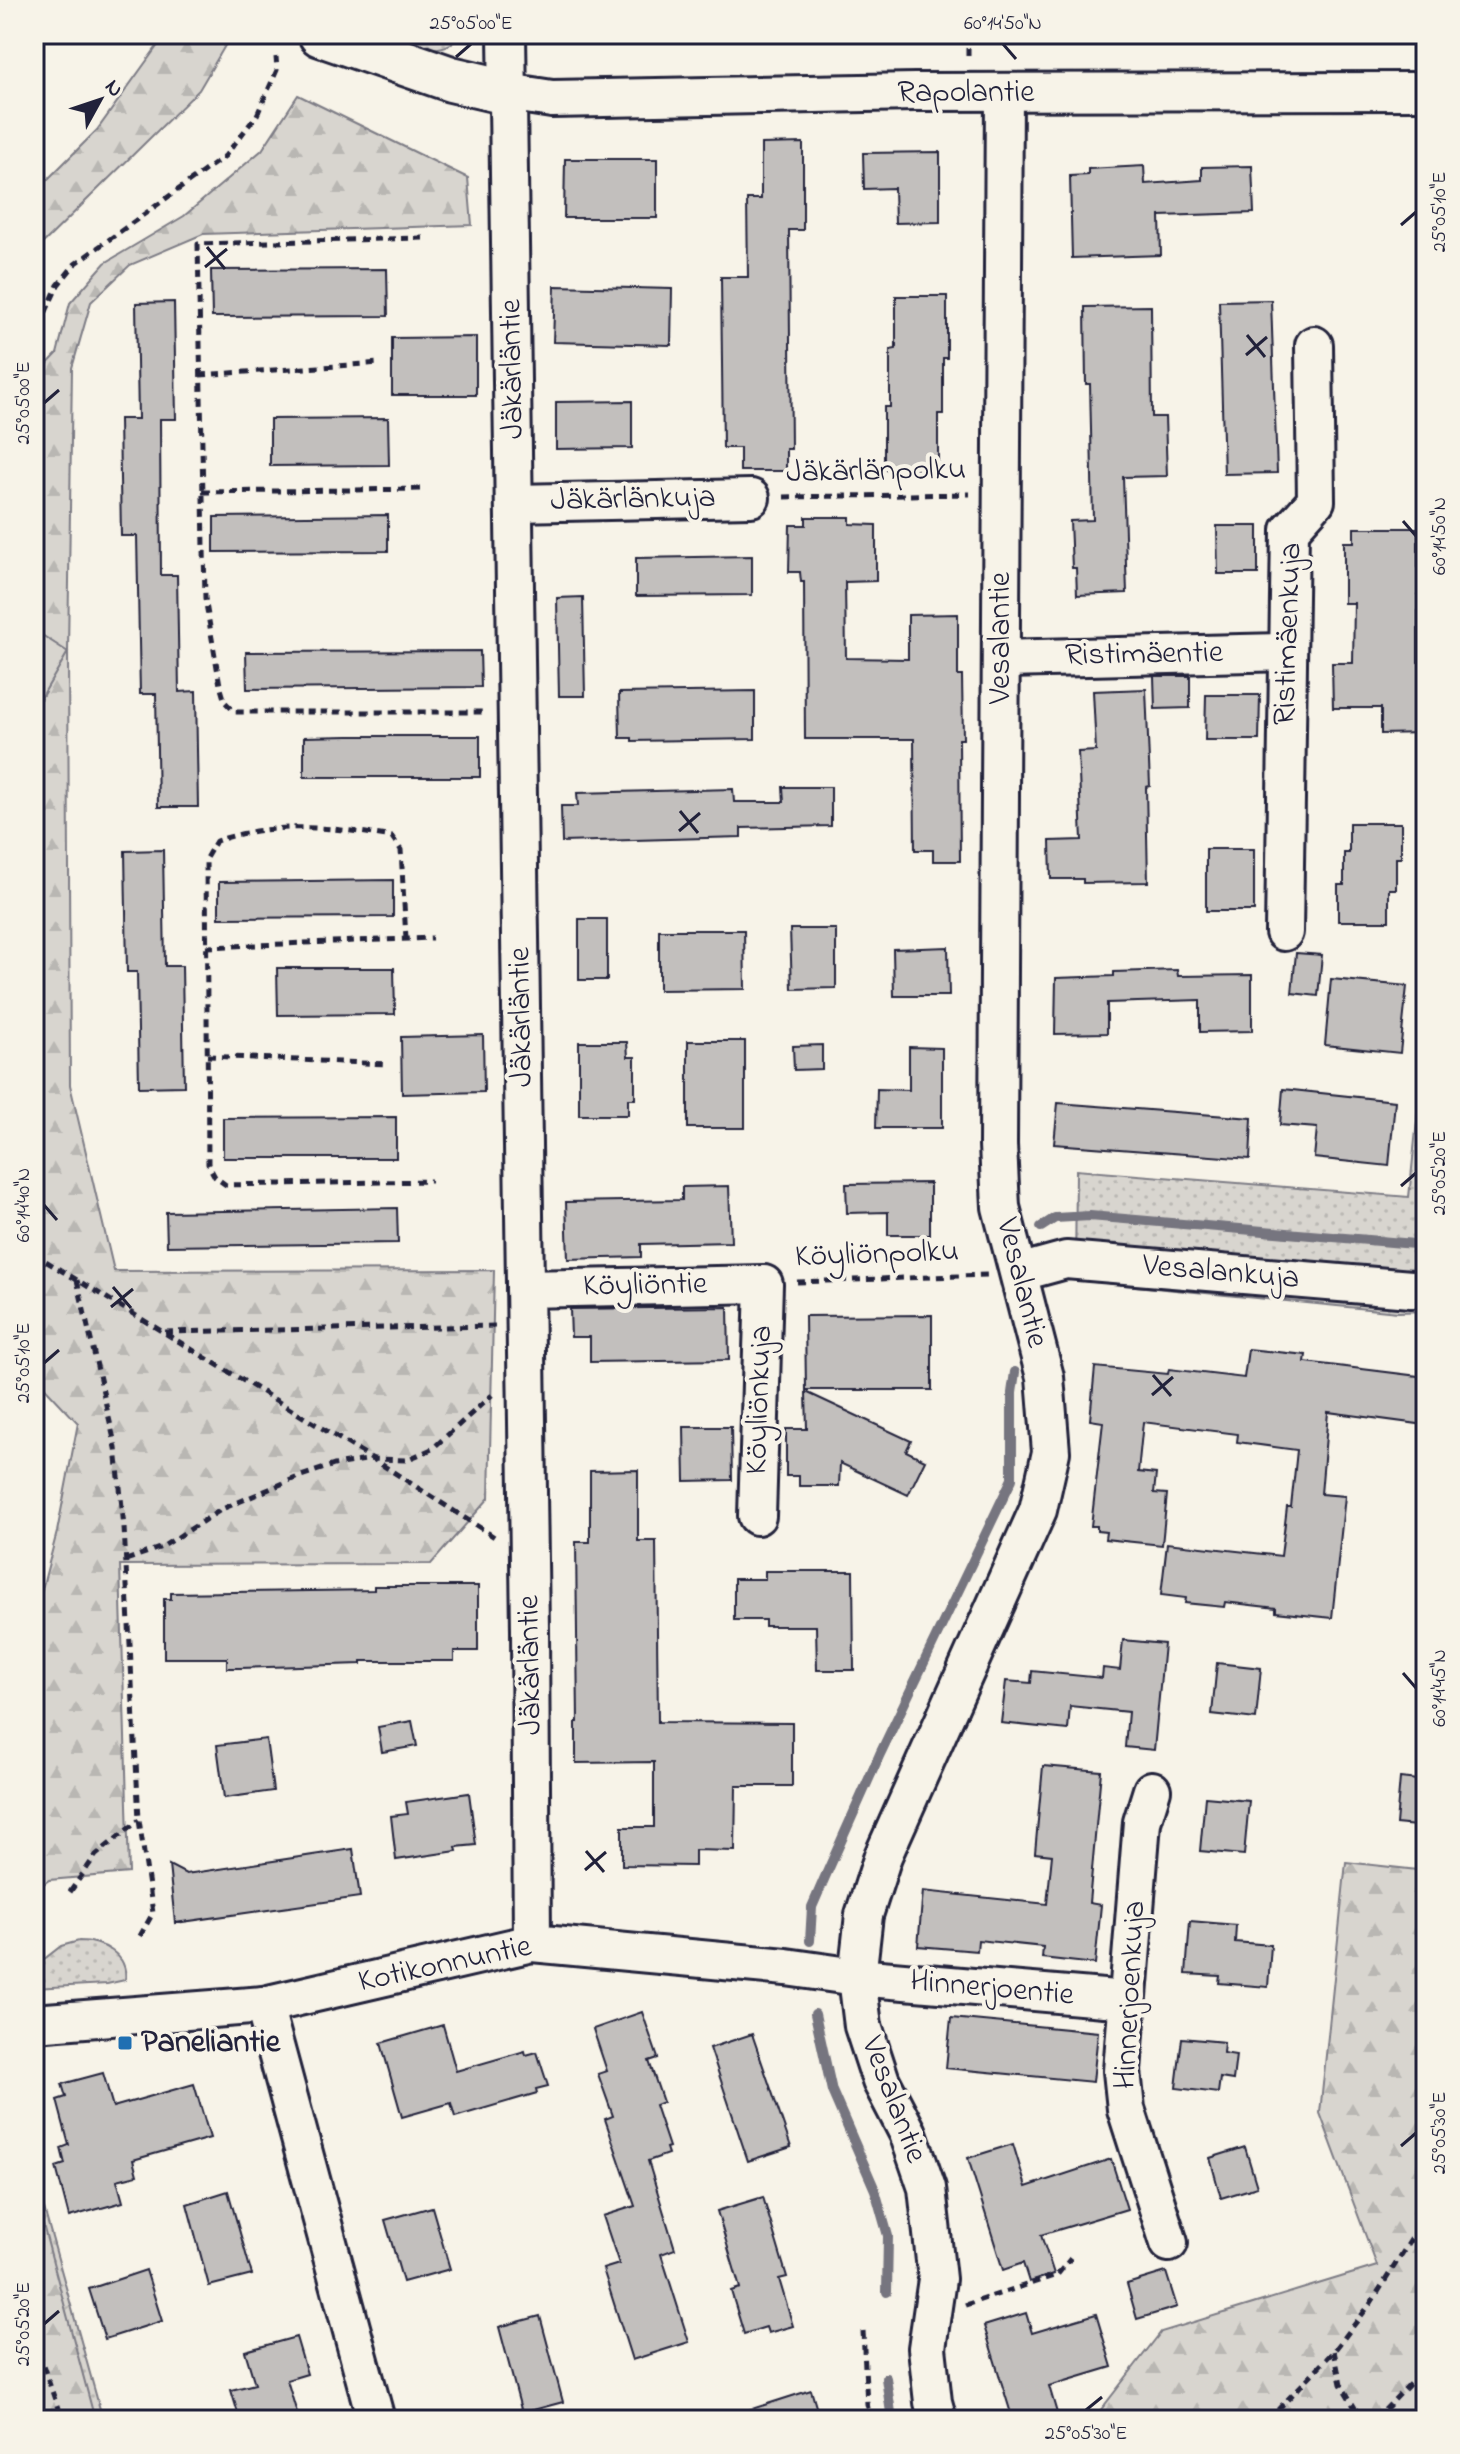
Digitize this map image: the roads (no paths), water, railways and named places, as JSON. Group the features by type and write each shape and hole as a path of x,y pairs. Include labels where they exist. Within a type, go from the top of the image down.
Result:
{"main road":[{"path":"321,34 451,79 507,92"}],"street":[{"name":"Jäkärläntie","path":"507,34 532,1943"},
{"name":"Rapolantie","path":"507,92 552,99 900,93 1426,91"},
{"name":"Vesalantie","path":"938,2420 927,2348 937,2279 927,2188 908,2133 881,2081 863,2026 857,1977 864,1915 883,1856 1038,1510 1051,1452 1045,1377 1001,1207 998,1117 1004,93"},
{"name":"Ristimäenkuja","path":"1284,932 1290,530 1316,501 1314,345"},
{"name":"Jäkärlänkuja","path":"515,503 751,498"},
{"name":"Ristimäentie","path":"1002,659 1286,652"},
{"name":"Vesalankuja","path":"1033,1269 1066,1260 1411,1289"},
{"name":"Köyliöntie","path":"525,1289 764,1284"},
{"name":"Köyliönkuja","path":"757,1516 764,1284"},
{"name":"Hinnerjoenkuja","path":"1152,1790 1142,1822 1123,2089 1126,2109 1169,2243"},
{"name":"Kotikonnuntie","path":"34,2023 264,2005 532,1943 786,1967 857,1977"},
{"name":"Hinnerjoentie","path":"857,1977 1127,2000"},
{"path":"264,2005 376,2420"}],"waterway":[{"path":"1041,1227 1055,1218 1090,1216 1426,1245"},
{"path":"810,1941 812,1907 825,1877 880,1754 1012,1479 1012,1393 1015,1372"},
{"path":"815,2014 832,2091 875,2190 888,2236 887,2292"},
{"path":"886,2378 892,2420"}],"place":[{"name":"Paneliantie","path":"125,2043"}]}
